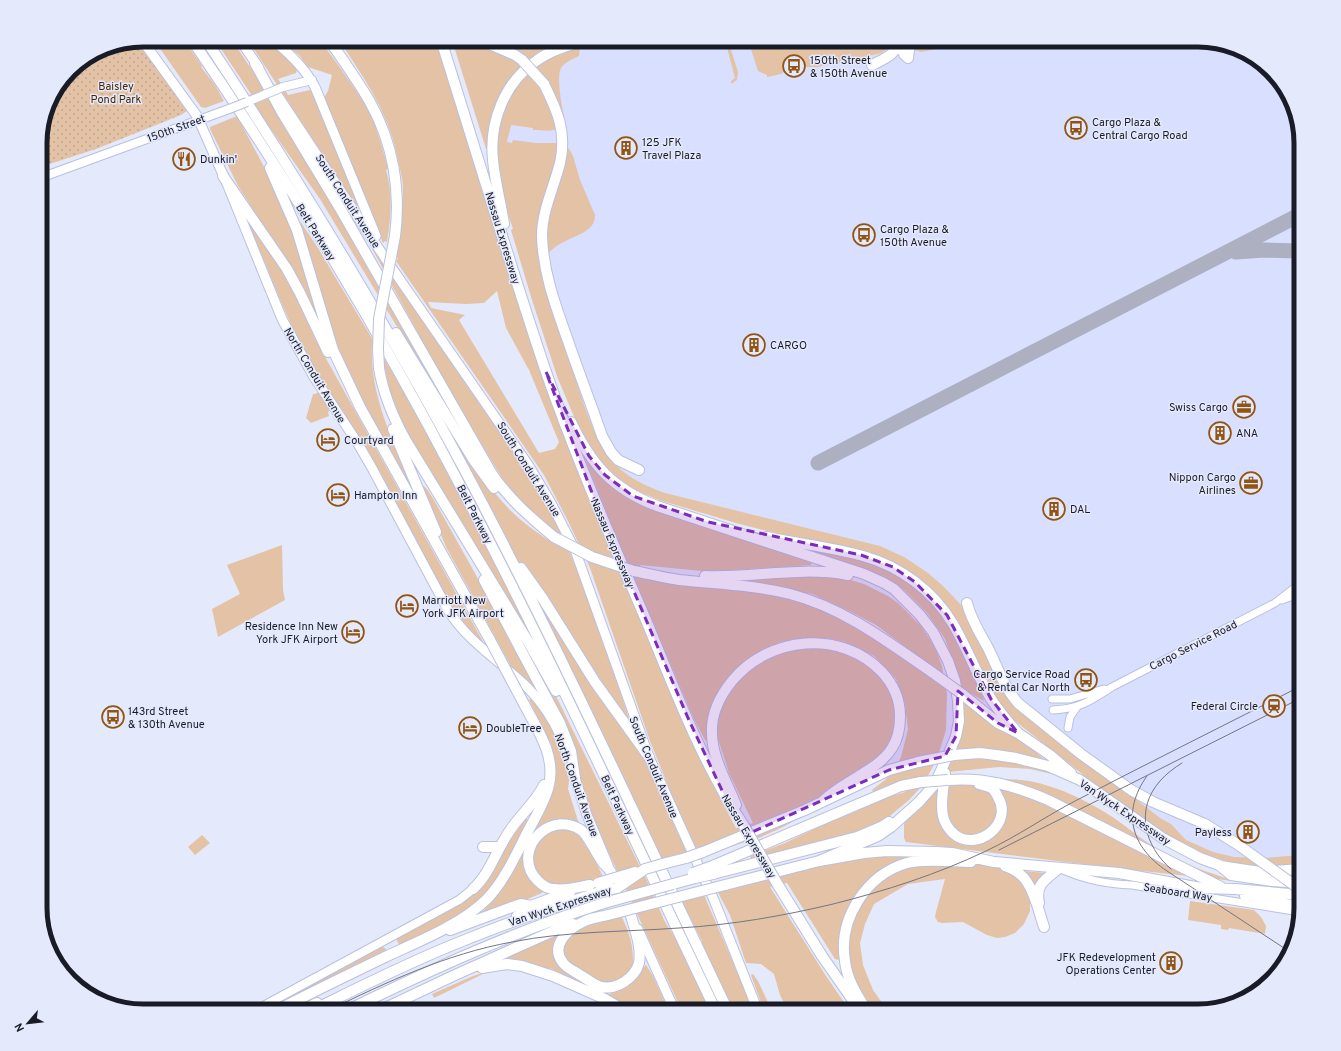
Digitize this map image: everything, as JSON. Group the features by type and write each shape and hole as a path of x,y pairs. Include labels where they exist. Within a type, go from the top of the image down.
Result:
{"highway":[{"name":"Belt Parkway","path":"197,47 247,122 339,270 399,373 444,455 521,603 713,1004"},
{"name":"Belt Parkway","path":"210,47 319,216 412,374 499,536 556,650 725,1004"},
{"path":"334,47 370,102 386,140 393,165 397,216 395,236 380,314 378,339 380,373 384,399 392,426 436,532 461,587"},
{"name":"Nassau Expressway","path":"444,47 546,372 594,498 685,712 727,801 744,826 778,885 822,956 855,1004"},
{"path":"450,47 477,154"},
{"path":"496,47 515,55 522,60 544,84 558,113 562,134 560,161 547,204 542,235 546,273 563,327 602,436 611,452 618,460 639,470"},
{"path":"511,263 492,160 494,122 505,96 514,82 535,61 552,52 567,47"},
{"path":"872,65 892,54 896,47"},
{"path":"901,47 904,54 908,58 909,47"},
{"path":"255,63 283,114 341,210 492,474 516,504 554,537"},
{"path":"247,122 289,211 300,240 330,341 341,369 360,407"},
{"path":"223,176 292,277 333,363 360,407 461,587 524,704 545,744 550,768 549,786 545,797 515,858 502,880 488,898 473,911 430,936 327,984 289,1004"},
{"path":"319,216 363,277 480,470 495,489 516,511 531,523 592,557 634,571 677,579 759,588 804,598 825,606 860,624 896,647 962,694 998,723 1018,733 1050,755 1080,780"},
{"path":"546,372 581,442 594,463 605,475 626,491 642,500 742,535 872,577 889,586 920,615 933,632 943,651 952,671 958,697 959,712 956,736 942,802 942,817 950,831 958,838 970,841 982,838 992,832 999,824 1002,813 1000,800 993,789 966,778"},
{"path":"380,373 390,407 400,430 543,667 613,795"},
{"path":"708,522 784,541 861,555 886,564 908,577 930,595 947,615 991,700 1018,733"},
{"path":"457,524 498,608 560,723 571,751 575,778"},
{"path":"499,536 543,599 595,682 649,757"},
{"path":"634,571 712,577 827,572 848,575 868,581 904,600"},
{"path":"967,603 970,615 988,648 1003,681 1019,704 1081,754 1131,790 1153,802 1205,824 1237,844 1294,885"},
{"path":"744,826 716,755 712,733 713,719 717,705 724,692 737,675 747,665 761,656 784,646 819,643 836,646 853,652 871,662 885,675 900,706 900,725 893,747 889,753 877,765 839,787 823,801"},
{"name":"Van Wyck Expressway","path":"325,1004 401,967 458,942 556,906 596,887 617,888 645,869 702,852 823,801 889,770 951,754 980,753 1016,758 1048,766 1080,780 1164,839 1219,866 1231,875 1252,879 1294,882"},
{"path":"819,861 878,836 891,827 927,794 951,754"},
{"name":"Van Wyck Expressway","path":"361,1004 517,933 564,916 711,870 833,844 857,837 883,826 911,804 951,754"},
{"path":"473,889 482,880 499,847 513,826 539,794 550,768"},
{"path":"711,870 901,786 921,782 966,778 997,782 1022,789 1048,800 1222,888"},
{"path":"596,887 553,889 542,885 531,871 528,862 529,851 534,839 544,829 557,824 568,824 582,831 603,863 611,872"},
{"path":"483,846 499,847"},
{"path":"394,1004 455,975 571,924 819,861 864,853 888,851 952,853 994,862 1014,870 1024,877 1030,888 1044,926 1038,892 1042,884 1058,868"},
{"path":"863,1004 850,980 844,955 845,934 848,922 853,909 864,891 885,874 909,863 924,861 994,862 1091,870 1201,888 1294,906"},
{"path":"1219,866 1260,872 1294,870"},
{"path":"430,936 462,926 517,905 521,904 530,906 596,887"},
{"path":"1201,888 1222,888 1294,894"},
{"path":"314,1004 452,939 524,913 530,906"},
{"path":"585,921 568,931 563,937 559,947 561,960 568,968 595,984 603,987 616,986 625,982 631,977 639,962 638,942 630,912"},
{"path":"455,975 492,966 507,964 522,966 554,976 613,1004"}],"main road":[{"name":"North Conduit Avenue","path":"147,47 199,119 282,319 314,377 372,468 448,610 471,638 522,683 552,719 562,738 587,815 611,872 672,1004"},
{"name":"South Conduit Avenue","path":"245,47 388,261 526,462 561,521 585,576 649,757 714,900 755,1004"},
{"path":"281,47 294,59 312,80 388,261"},
{"name":"150th Street","path":"47,175 229,109 283,87 312,80"},
{"path":"267,1004 459,900 473,889"}],"street":[{"name":"Cargo Service Road","path":"1275,603 1294,588"},
{"name":"Cargo Service Road","path":"1053,710 1077,708 1088,703 1112,687 1275,603 1294,596"},
{"name":"Cargo Service Road","path":"1052,699 1070,699 1112,687"},
{"path":"1068,728 1070,717 1077,708"},
{"name":"Seaboard Way","path":"1058,868 1086,879 1106,883 1132,885 1294,911"}],"highlighted area":[{"path":"546,372 589,456 605,475 633,496 708,522 861,555 893,567 915,582 947,615 991,699 1018,733 998,723 958,691 956,736 945,756 889,770 748,834 727,801 688,718 594,498"}],"shaded area":[{"path":"569,47 1205,47 1229,52 1241,57 1257,67 1266,75 1274,84 1287,106 1291,118 1294,143 1294,858 1264,860 1233,858 1212,853 1185,840 1027,718 911,566 650,494 631,484 597,446 538,279 502,143 509,114"}],"green space":[{"name":"Baisley Pond Park","path":"142,47 187,111 181,115 96,149 47,165 47,136 54,106 67,84 90,63 106,54 118,50"},
{"path":"159,47 189,47 224,101 205,108 201,107"},
{"path":"220,47 237,47 282,115 322,182 434,381 431,383 320,199 251,101 248,96 251,94"},
{"path":"253,47 277,47 285,53 295,65 297,70 296,73 278,79 288,95 310,90 311,92 313,91 363,213 361,213"},
{"path":"289,47 325,47 371,115 377,130 388,169 386,170 390,188 391,206 387,242 385,241 383,243 324,98 328,91 332,75 308,67 299,55"},
{"path":"344,47 440,47 456,97 621,573 692,741 736,828 753,823 729,773 717,736 716,721 730,689 751,668 771,655 797,647 819,646 845,652 870,664 889,685 898,710 891,757 879,773 783,827 761,837 708,854 699,854 673,798 650,741 590,568 568,521 544,475 396,261 398,259 396,256 402,214 402,177 390,131 384,115 368,85","holes":["497,291 506,328 529,370 559,442 555,449 539,453 459,320 465,315 431,308 428,302 466,304 484,303"]},
{"path":"454,47 554,47 533,58 522,67 504,89 497,102 492,119 488,149 486,149"},
{"path":"574,47 580,47 579,56 565,64 561,68 560,72 560,92 564,117 562,123 559,127 552,130 533,130 533,128 511,125 507,142 512,143 513,140 565,145 573,156 580,180 595,215 593,223 588,229 553,249 547,256 543,267 543,275 552,309 589,418 601,444 613,462 626,474 665,493 880,546 904,557 928,573 962,606 975,627 1011,696 1046,718 1055,729 1128,793 1160,818 1171,824 1186,840 1213,852 1234,857 1265,858 1294,856 1294,867 1252,868 1204,855 1180,844 1091,781 1005,713 997,703 960,629 908,572 659,500 635,490 613,475 594,454 581,433 558,379 511,230 513,229 507,211 495,154 499,120 516,84 541,59"},
{"path":"727,47 730,47 738,72 737,80 731,84 731,81 735,78"},
{"path":"750,47 889,47 882,53 818,67 799,67 799,65 787,68 787,70 781,74 767,77 767,75 758,71"},
{"path":"913,47 946,47 921,52 915,50"},
{"path":"237,116 277,191 294,231 321,323 320,325 284,257 238,186 210,129 210,127"},
{"path":"247,220 280,264 318,344 486,647 467,627 450,604 375,463 302,349"},
{"path":"300,221 318,248 424,426 480,530 543,663 406,433 393,405 384,364 372,344 372,363 379,402 392,439 415,493 413,494 362,405 328,333"},
{"path":"369,243 528,474 561,531 589,600 639,748 689,857 662,863 527,579 442,418 482,477 509,509 530,527 553,543 558,533 521,502 506,485 445,383"},
{"path":"319,392 331,410 328,412 329,416 311,423 306,418 313,394"},
{"path":"583,454 599,474 630,499 659,512 812,562 811,565 702,571 640,565 637,576 760,590 810,603 843,618 942,674 876,625 847,610 812,594 742,581 743,578 816,574 844,578 864,584 888,596 898,603 921,626 935,647 942,666 947,694 946,730 937,759 923,785 909,800 885,820 855,833 751,859 750,856 785,843 869,803 905,792 911,780 873,792 872,790 885,780 892,771 894,772 901,757 908,729 905,704 896,679 874,656 845,642 827,638 799,639 780,642 754,655 735,670 718,693 709,716 706,741 694,719 625,558"},
{"path":"420,483 427,489 434,500 546,701 512,668 446,547"},
{"path":"282,545 283,590 285,600 218,637 212,609 240,594 227,565"},
{"path":"804,548 880,564 909,581 931,600 947,620 981,690 984,701 962,689 963,699 1031,748 1065,777 1030,769 999,767 948,772 942,784 1007,779 1029,781 1052,787 1084,800 1120,822 1147,843 1168,855 1195,867 1234,881 1106,867 906,842 904,838 904,824 907,819 928,800 951,762 961,721 956,670 945,639 927,613 903,589 884,579 885,577"},
{"path":"512,625 542,671 558,700 649,885 664,920 678,943 707,1004 679,1004 607,849 587,802 575,757"},
{"path":"532,698 547,718 555,733 569,780 568,789 580,827 570,820 563,819 550,821 538,828 526,844 524,853 524,869 526,869 529,878 543,891 542,893 481,918 479,915 500,890 551,788 556,768 551,744 529,700"},
{"path":"523,817 527,819 525,829 495,884 476,905 458,920 401,947 397,941 397,938 463,902 477,890"},
{"path":"566,827 577,834 586,843 584,844 592,854 604,879 565,885 552,885 543,879 541,881 537,877 531,855 544,832"},
{"path":"202,835 210,843 195,855 188,847"},
{"path":"894,856 918,858 859,894 839,960 835,959 787,883 770,887 845,1004 784,1004 780,995 774,974 761,964 746,963 730,915 714,885 756,872 869,857"},
{"path":"932,863 981,864 1010,870 1019,876 1030,896 1030,911 1024,924 1015,933 997,938 987,935 963,922 938,922 935,917 945,879 908,884 874,904 865,924 860,943 863,965 873,990 883,1004 867,1004 854,983 847,958 848,929 856,910 874,886 886,875 907,867"},
{"path":"1024,871 1045,873 1034,890"},
{"path":"701,888 751,1004 730,1004 700,943 702,941 678,894"},
{"path":"1190,901 1254,910 1261,917 1266,926 1265,934 1229,928 1228,930 1221,929 1221,925 1188,920"},
{"path":"618,909 631,940 633,961 637,963 634,969 616,983 602,984 569,964 564,957 563,950 565,943 580,927"},
{"path":"559,932 554,948 594,989 610,994 631,983 646,965 653,976 666,1004 623,1004 576,983 550,968 549,971 504,960 500,957"},
{"path":"382,947 385,948 388,953 284,1004 275,1004"},
{"path":"489,971 434,998 432,994 473,976"},
{"path":"753,974 758,981 769,1004 761,1004 751,975"}],"taxiway":[{"path":"818,463 1294,218"},
{"path":"1236,252 1264,250 1294,251"}],"tram line":[{"path":"342,1004 440,961 488,947 533,938 595,932 698,927 757,919 833,904 911,881 949,867 998,845 1077,800 1294,690"},
{"path":"999,850 1294,702"},
{"path":"1171,869 1154,849 1146,827 1145,815 1147,803 1152,792 1165,776 1182,763"},
{"path":"1147,776 1139,789 1134,803 1132,816 1138,840 1145,851 1155,862 1167,871 1285,949"}],"place":[{"name":"150th Street & 150th Avenue","path":"794,66"},
{"name":"Cargo Plaza & Central Cargo Road","path":"1076,128"},
{"name":"125 JFK Travel Plaza","path":"626,148"},
{"name":"Dunkin'","path":"184,159"},
{"name":"Cargo Plaza & 150th Avenue","path":"864,235"},
{"name":"CARGO","path":"754,345"},
{"name":"Swiss Cargo","path":"1244,407"},
{"name":"ANA","path":"1220,433"},
{"name":"Courtyard","path":"328,440"},
{"name":"Nippon Cargo Airlines","path":"1251,483"},
{"name":"Hampton Inn","path":"338,495"},
{"name":"DAL","path":"1054,509"},
{"name":"Marriott New York JFK Airport","path":"407,606"},
{"name":"Residence Inn New York JFK Airport","path":"353,632"},
{"name":"Cargo Service Road & Rental Car North","path":"1086,680"},
{"name":"Federal Circle","path":"1274,706"},
{"name":"143rd Street & 130th Avenue","path":"113,717"},
{"name":"DoubleTree","path":"470,728"},
{"name":"Payless","path":"1248,832"},
{"name":"JFK Redevelopment Operations Center","path":"1171,963"}]}
